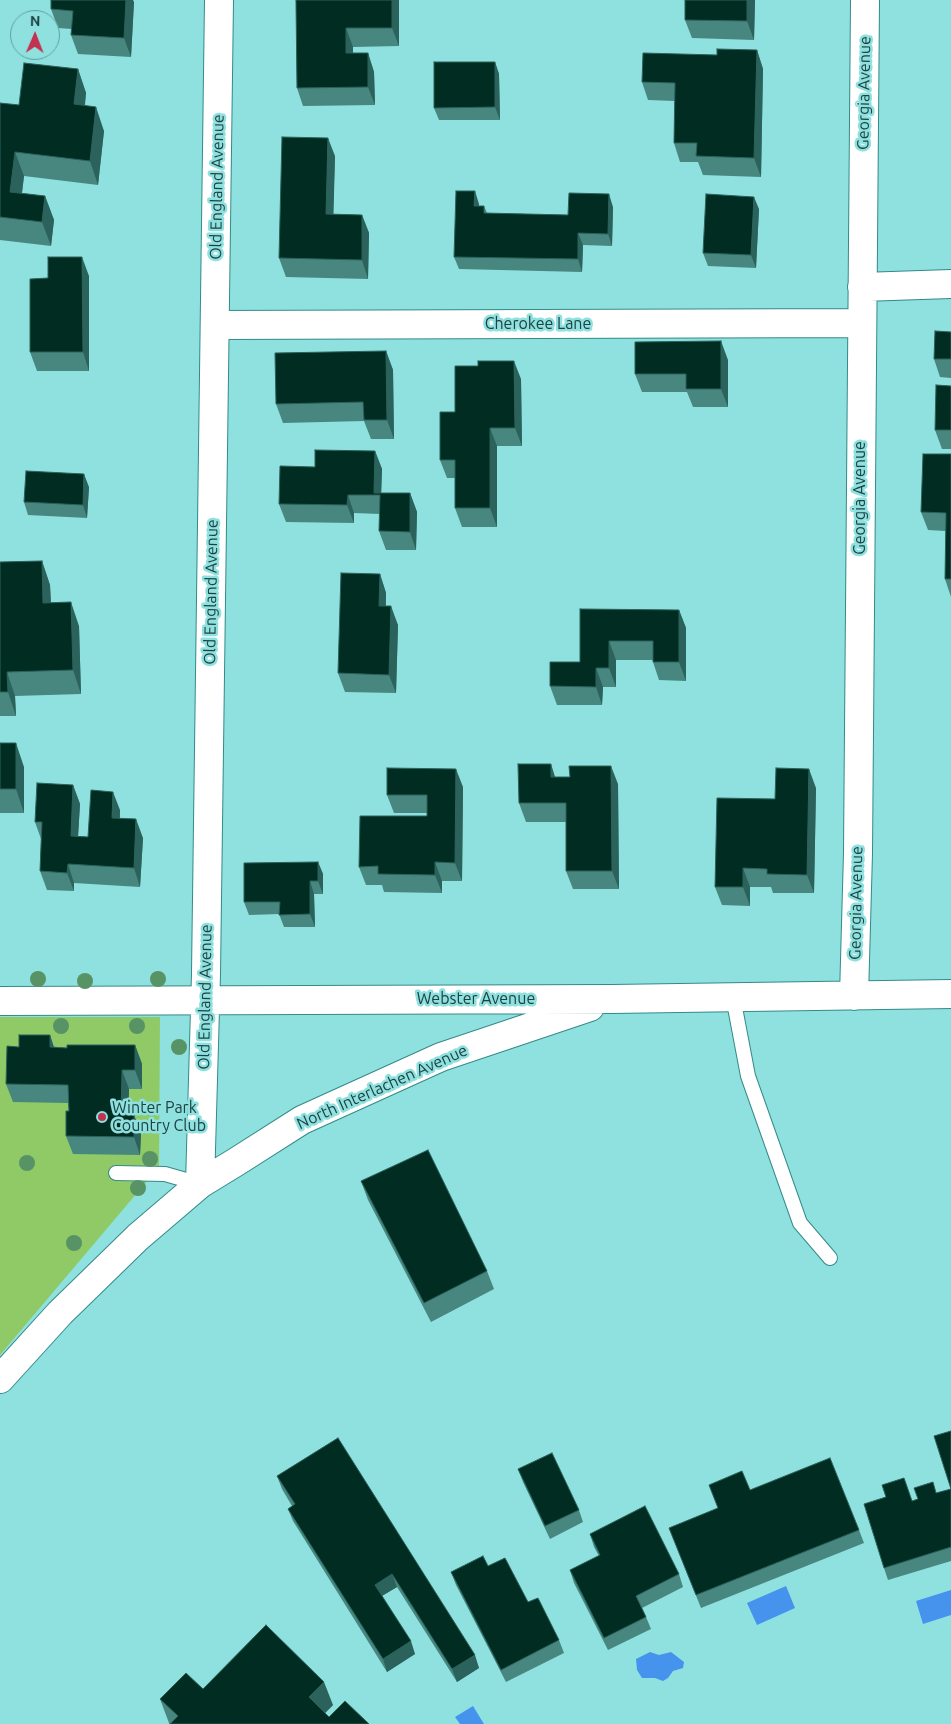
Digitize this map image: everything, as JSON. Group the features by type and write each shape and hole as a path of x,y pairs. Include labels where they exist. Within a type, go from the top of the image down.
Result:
{"street":[{"name":"Old England Avenue","path":"200,1184 206,1000 219,0"},
{"name":"Georgia Avenue","path":"854,996 858,853 865,0"},
{"path":"862,287 951,284"},
{"name":"Cherokee Lane","path":"215,325 861,323"},
{"name":"Webster Avenue","path":"0,1001 612,999 951,994"},
{"name":"North Interlachen Avenue","path":"0,1379 60,1312 138,1237 200,1184 302,1120 441,1057 612,999"}],"lane":[{"path":"733,997 748,1076 800,1223 830,1258"},
{"path":"116,1173 165,1174 200,1184"}],"green space":[{"path":"0,1017 160,1017 159,1167 0,1355"}],"water":[{"path":"786,1586 795,1608 757,1625 747,1603"},
{"path":"951,1590 951,1615 923,1624 916,1601"},
{"path":"650,1652 659,1655 671,1652 684,1662 683,1668 673,1671 663,1681 655,1678 642,1678 637,1670 636,1659"},
{"path":"473,1706 484,1724 460,1724 455,1717"}],"building":[{"path":"51,0 126,0 124,38 71,35 73,11 51,9"},
{"path":"296,0 392,0 392,28 346,28 346,53 368,53 368,87 297,88"},
{"path":"685,0 747,0 747,21 685,20"},
{"path":"717,49 757,50 754,158 696,156 697,143 674,143 675,83 642,82 643,53 717,55"},
{"path":"434,62 495,62 495,107 434,108"},
{"path":"24,63 78,69 74,104 96,107 90,161 15,152 10,192 45,196 42,222 0,217 0,103 19,105"},
{"path":"282,137 328,138 326,214 362,215 362,260 279,258"},
{"path":"456,191 475,191 474,206 484,206 484,213 568,215 569,193 609,194 608,234 578,233 578,259 454,257"},
{"path":"706,194 754,197 751,255 703,253"},
{"path":"48,257 82,257 83,352 30,352 30,279 48,278"},
{"path":"935,331 951,332 951,359 934,359"},
{"path":"721,341 721,389 686,389 686,374 635,374 635,342"},
{"path":"386,351 387,420 364,420 363,402 276,404 275,353"},
{"path":"478,361 514,361 515,428 490,428 490,508 455,508 455,460 440,460 440,412 455,412 455,366 478,366"},
{"path":"936,385 951,386 951,430 935,430"},
{"path":"315,450 375,451 374,493 410,493 410,532 379,531 380,495 348,495 347,505 279,504 280,466 315,467"},
{"path":"923,454 951,454 951,579 945,579 946,513 921,512"},
{"path":"26,471 84,474 83,505 24,502"},
{"path":"42,561 43,603 71,602 73,670 7,672 8,692 0,692 0,562"},
{"path":"341,573 380,574 379,606 391,606 389,675 338,673"},
{"path":"580,609 679,610 679,662 653,662 653,641 609,641 609,668 596,668 596,687 550,686 550,662 580,662"},
{"path":"0,743 16,743 16,789 0,789"},
{"path":"518,764 551,764 551,777 570,777 569,766 611,766 612,871 566,871 566,803 519,803"},
{"path":"387,768 456,769 455,863 435,862 435,875 378,874 378,866 359,867 360,816 427,816 427,795 387,795"},
{"path":"776,768 809,769 807,875 767,874 767,869 743,868 743,887 715,887 717,798 775,799"},
{"path":"37,783 73,785 71,836 88,837 91,790 113,792 112,818 136,819 134,868 68,864 67,873 40,871 42,822 35,822"},
{"path":"318,862 318,881 310,881 310,914 279,915 280,902 244,902 244,863"},
{"name":"Winter Park Country Club","path":"19,1035 50,1035 50,1047 67,1048 67,1045 135,1045 135,1070 122,1070 121,1115 134,1115 134,1137 66,1136 66,1111 69,1111 68,1085 6,1084 7,1046 19,1047"},
{"path":"428,1150 487,1271 424,1303 361,1181"},
{"path":"951,1431 951,1489 934,1436"},
{"path":"338,1438 475,1655 452,1669 392,1574 375,1585 411,1641 383,1659 288,1509 295,1504 277,1476"},
{"path":"552,1453 579,1510 545,1526 518,1469"},
{"path":"830,1458 859,1530 696,1595 669,1528 718,1508 709,1485 742,1471 750,1490"},
{"path":"904,1478 912,1501 918,1499 914,1488 933,1482 936,1493 951,1489 951,1547 884,1568 864,1504 886,1497 882,1485"},
{"path":"645,1506 679,1574 636,1596 646,1617 604,1638 570,1570 600,1555 590,1534"},
{"path":"483,1556 488,1566 505,1558 528,1602 538,1598 559,1640 501,1670 451,1572"},
{"path":"266,1625 324,1682 309,1697 329,1717 345,1701 369,1724 170,1724 178,1716 160,1699 186,1673 203,1689"}],"place":[{"name":"Winter Park Country Club","path":"102,1117"}]}
